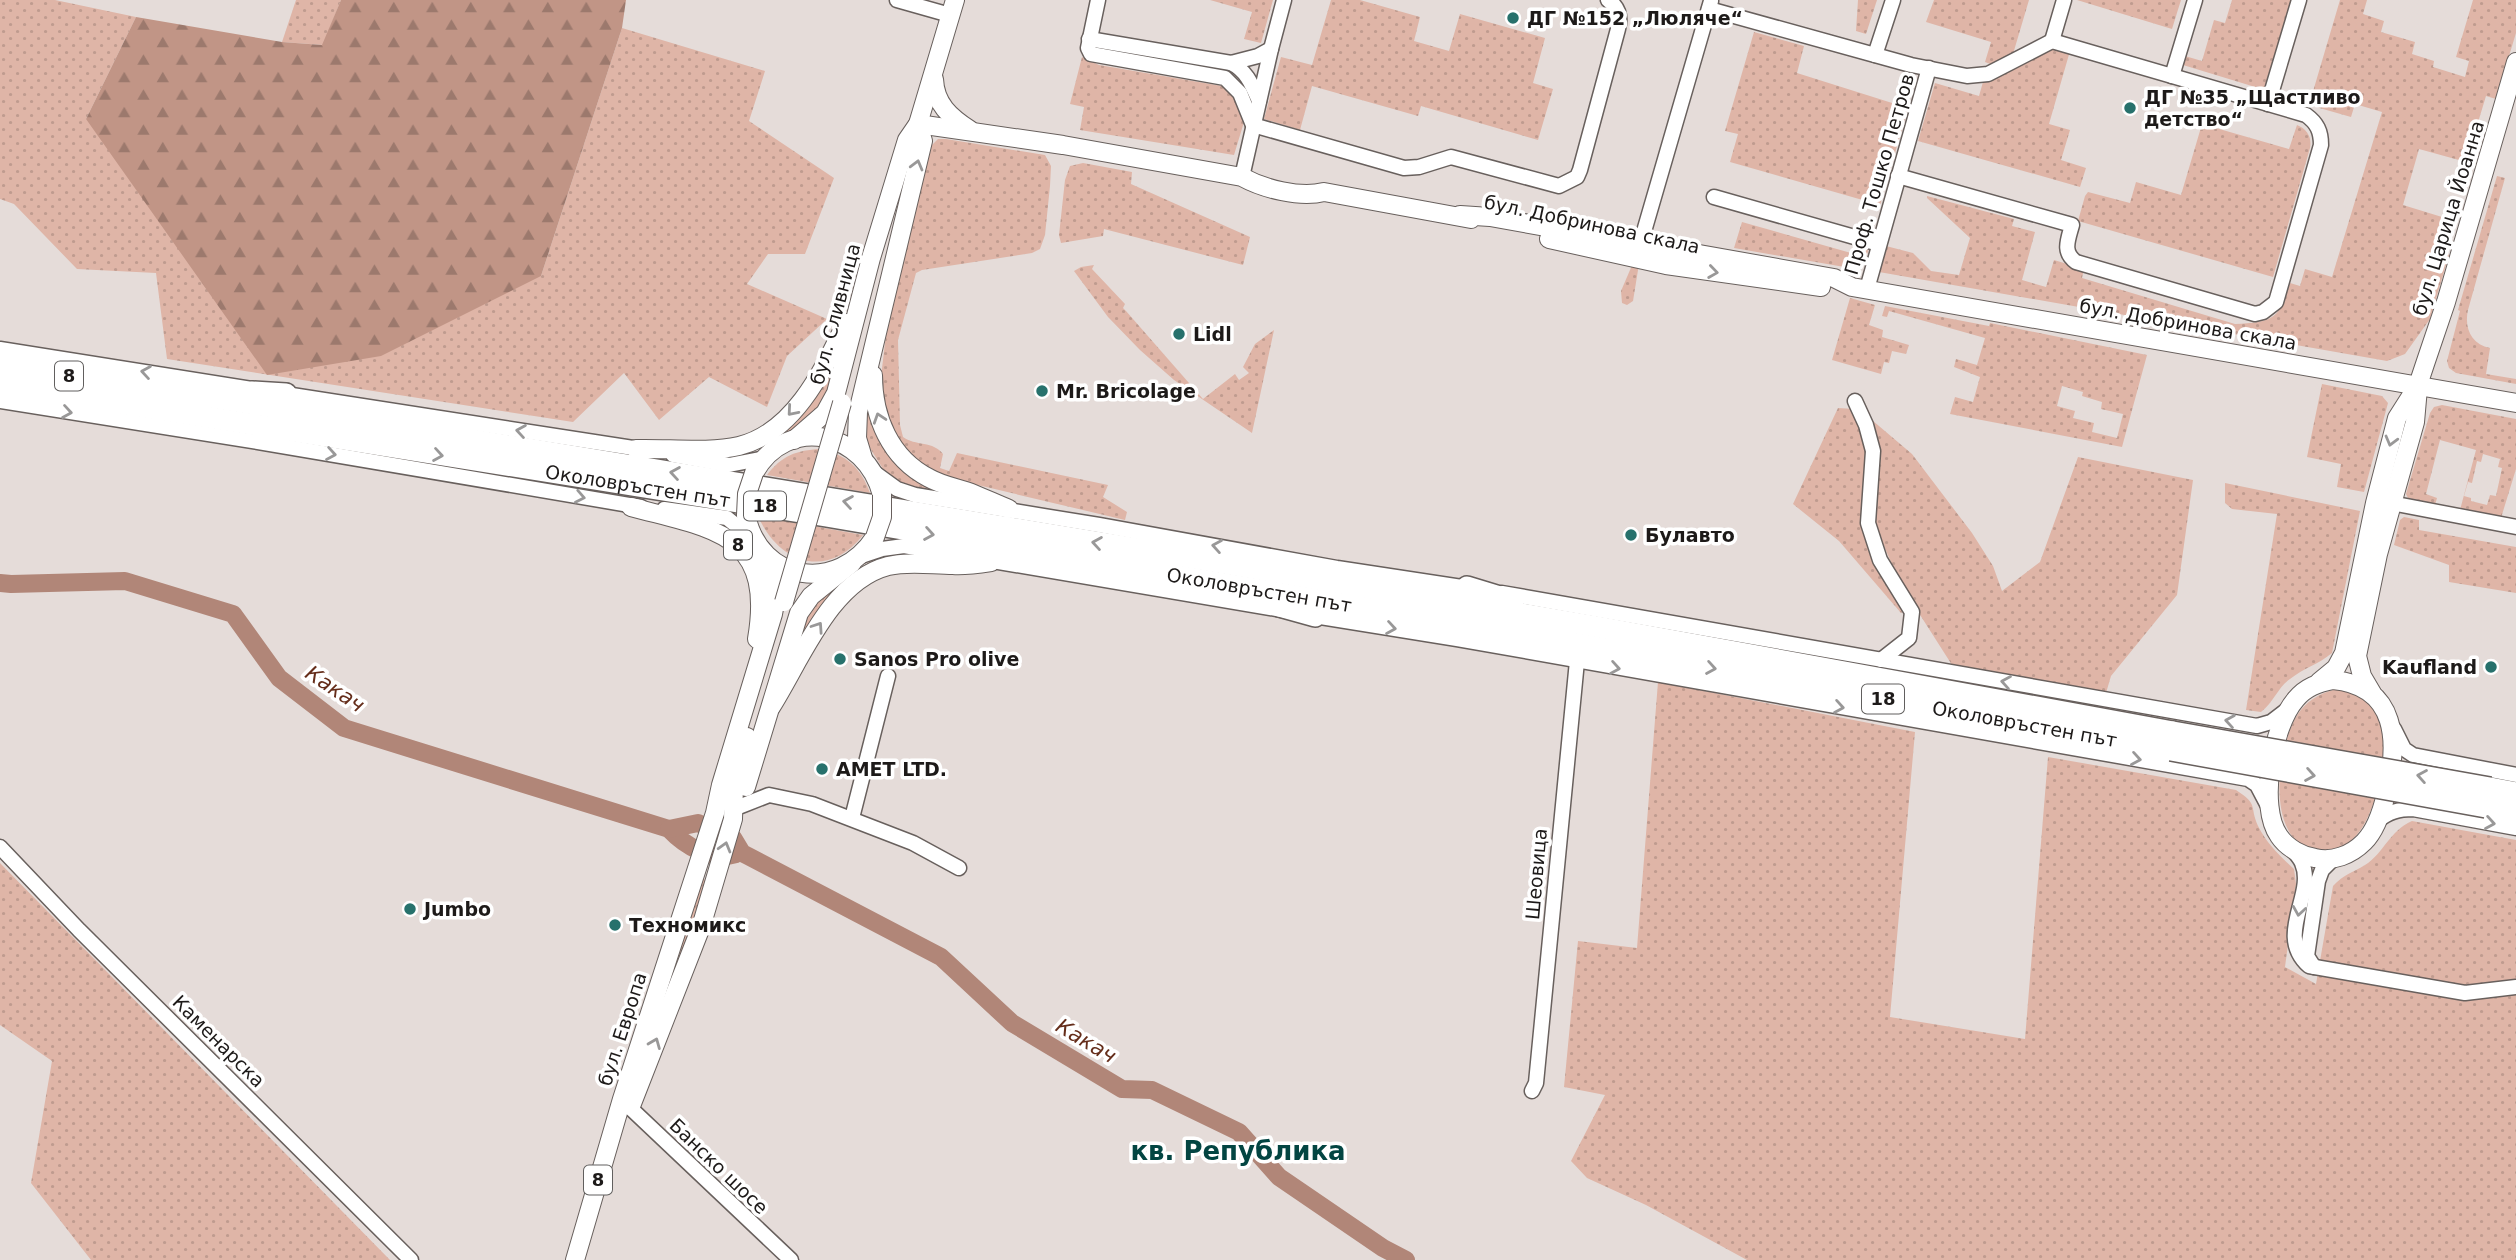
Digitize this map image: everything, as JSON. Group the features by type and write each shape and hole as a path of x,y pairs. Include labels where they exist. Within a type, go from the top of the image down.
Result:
{"highway":[{"name":"Околовръстен път","path":"0,365 1205,560 1597,637 2488,797 2516,812"},
{"name":"Околовръстен път","path":"0,384 826,516 1177,576 1597,637"},
{"name":"8","path":"138,388 286,394"},
{"name":"8","path":"175,411 264,443"},
{"path":"1205,560 1337,568"},
{"path":"1177,576 1315,616"},
{"path":"1467,587 1597,637"},
{"path":"1457,639 1597,637"},
{"name":"Околовръстен път","path":"2488,797 2516,793"}],"main road":[{"name":"бул. Сливница","path":"794,440 825,413 836,393 862,289 907,140 918,124 952,8"},
{"name":"бул. Царица Йоанна","path":"2319,682 2336,668 2344,653 2375,503 2397,418 2418,385 2446,302 2516,62"},
{"path":"933,70 934,89 942,107 970,130"},
{"name":"бул. Сливница","path":"863,458 856,428 923,141 918,124"},
{"name":"бул. Добринова скала","path":"918,124 970,130 1242,177 1258,173 1312,183 1324,192 1460,215 1490,226 1625,256 1643,252 1800,271 1834,278 1860,288 2516,403"},
{"name":"бул. Сливница","path":"812,505 886,248 894,187"},
{"name":"бул. Сливница","path":"886,248 906,205"},
{"path":"1460,215 1490,217 1643,252"},
{"path":"636,449 739,446 772,430 799,403 822,371 862,289"},
{"path":"873,350 876,412 883,429 903,459 929,478 1009,509"},
{"name":"бул. Царица Йоанна","path":"2375,696 2362,676 2357,656 2391,503 2415,422 2418,385"},
{"name":"8","path":"765,458 779,446 813,437 835,440 855,450 863,458 874,473 882,495 882,517 875,537 857,560"},
{"path":"765,458 754,473 747,494 746,515 759,546 769,557 786,568 806,574 827,573 857,560"},
{"name":"бул. Европа","path":"585,1260 626,1103 701,928 717,875 734,786 812,505"},
{"name":"8","path":"631,507 707,528 726,536 737,544 751,562 759,583 760,597 752,680"},
{"name":"бул. Европа","path":"730,813 721,785 777,599 771,569 759,546"},
{"name":"бул. Европа","path":"575,1260 697,869 730,813 751,769 804,604 821,587 857,560"},
{"path":"771,707 828,612 852,584 863,576 890,565 990,562"},
{"path":"2333,680 2356,684 2375,696 2389,720 2393,744 2393,762 2377,821 2362,844 2344,856 2333,859 2307,857 2291,848 2279,836 2271,819 2271,768 2276,742 2291,705 2307,689 2319,682 2333,680"}],"street":[{"path":"897,0 952,8"},
{"path":"1098,0 1088,45 1095,56 1226,78 1240,93 1254,125"},
{"path":"1242,177 1284,0"},
{"path":"1254,125 1404,167 1419,167 1451,157 1559,186 1577,177 1580,170 1620,22 1617,9 1608,0"},
{"path":"1875,55 1893,0"},
{"path":"2052,41 2064,0"},
{"path":"2172,76 2195,0"},
{"path":"2268,104 2299,0"},
{"path":"1643,252 1710,4 1875,55 1968,76 1988,74 2052,41 2306,115 2313,120 2321,136 2322,145 2276,302 2263,312 2247,313 2076,262 2069,256 2066,248 2072,225 1899,176"},
{"path":"1088,45 1231,63 1258,56 1271,49"},
{"path":"1231,63 1244,72 1259,101"},
{"name":"Проф. Тошко Петров","path":"1860,288 1879,244 1929,68"},
{"path":"1714,197 1879,244"},
{"path":"0,349 286,394"},
{"name":"8","path":"286,394 729,465 765,458"},
{"path":"0,401 264,443"},
{"path":"1855,401 1866,425 1872,451 1868,523 1880,560 1912,612 1909,638 1881,660"},
{"name":"8","path":"264,443 530,487 631,507"},
{"name":"Околовръстен път","path":"874,473 904,492 1337,568 1467,587 2257,726 2270,722 2291,705"},
{"path":"2391,503 2516,527"},
{"path":"631,507 727,518 759,546"},
{"name":"Околовръстен път","path":"857,560 882,549 904,546 1457,639 2248,779 2257,785 2265,797 2271,819"},
{"name":"Шеовица","path":"1532,1091 1536,1083 1577,661"},
{"path":"852,818 888,676"},
{"path":"2389,720 2404,749 2413,755 2516,775"},
{"path":"751,769 769,794 812,804 852,818 913,843 959,869"},
{"path":"730,813 769,794"},
{"path":"2377,821 2394,811 2413,809 2516,828"},
{"name":"Каменарска","path":"0,848 411,1260"},
{"path":"2291,848 2302,862 2305,874 2295,948 2300,958 2315,968 2465,993 2516,987"},
{"path":"2315,968 2307,956 2318,881 2322,870 2333,859"},
{"name":"Банско шосе","path":"626,1103 791,1260"}],"shaded area":[{"path":"0,0 55,0 136,17 86,119 541,276 622,28 765,71 749,121 834,178 805,254 768,254 747,284 827,319 787,356 767,407 709,377 659,420 624,373 573,422 167,359 156,273 77,269 14,204 0,199"},
{"path":"296,0 341,0 323,45 282,42"},
{"path":"1210,0 1273,0 1261,43 1244,39 1252,12"},
{"path":"1331,0 1360,0 1420,17 1414,41 1449,51 1460,14 1545,38 1533,83 1553,89 1538,140 1421,106 1418,116 1312,86 1300,130 1264,119 1281,57 1312,65"},
{"path":"1858,0 1877,0 1866,34 1856,31"},
{"path":"1934,0 2029,0 2013,54 1993,65 1985,62 1991,42 1926,22"},
{"path":"2077,0 2181,0 2172,29"},
{"path":"2232,0 2292,0 2265,90 2183,65 2185,56 2202,61 2214,20 2225,23"},
{"path":"2340,0 2367,0 2363,14 2384,21 2381,32 2415,42 2412,54 2434,61 2433,67 2465,77 2469,61 2456,57 2473,0 2516,0 2516,33 2496,99 2486,96 2466,162 2419,149 2403,205 2455,221 2446,253 2449,255 2430,319 2405,354 2387,361 1879,272 1886,246 1913,253 1931,271 1959,275 1970,238 1927,196 2014,219 2012,226 2035,232 2022,280 2046,287 2054,260 2084,269 2082,278 2235,324 2258,322 2273,317 2282,305 2290,283 2300,286 2305,269 2332,277 2382,112 2355,104 2351,117 2309,105"},
{"path":"1754,32 1804,46 1797,73 1908,108 1880,205 1730,162 1738,134 1725,131"},
{"path":"2052,46 2070,51 2049,124 2070,130 2061,160 2086,168 2080,187 1918,141 1935,83 1979,96 1983,82"},
{"path":"1082,57 1099,65 1222,86 1234,97 1244,122 1234,155 1080,130 1084,107 1070,104"},
{"path":"2202,124 2289,149 2297,125 2308,134 2310,148 2273,277 2078,221 2088,192 2130,203 2136,182 2181,195"},
{"path":"938,139 1045,155 1051,166 1045,235 1040,249 1032,253 916,273 898,340 900,425 903,437 935,447 943,454 940,468 949,471 957,453 1108,485 1103,497 1127,512 1125,520 948,478 924,467 908,453 890,426 881,395 887,326 930,147"},
{"path":"1083,163 1132,172 1131,184 1250,237 1243,265 1104,229 1103,236 1061,243 1059,235 1065,180 1070,166"},
{"path":"2497,176 2505,178 2468,310 2467,323 2474,339 2490,348 2486,374 2516,379 2516,384 2456,373 2449,368 2447,361 2460,311 2458,310"},
{"path":"1742,222 1851,253 1854,245 1869,249 1863,265 1856,269 1734,248"},
{"path":"1633,263 1639,264 1633,301 1627,305 1622,303 1621,291"},
{"path":"1094,265 1092,269 1125,304 1123,308 1203,399 1235,374 1239,380 1249,373 1243,367 1255,344 1274,330 1252,433 1174,380 1108,317 1074,271"},
{"path":"1850,298 1875,305 1869,325 1883,330 1882,337 1909,345 1906,354 1892,351 1889,363 1884,362 1881,374 1832,360"},
{"path":"1885,306 1989,326 1990,323 2147,355 2122,447 1950,414 1955,397 1973,402 1980,377 1954,367 1956,359 1977,365 1985,338 1889,311 1887,317 1882,316","holes":["2062,386 2083,392 2082,396 2102,402 2101,409 2123,414 2117,438 2092,432 2094,423 2073,418 2075,411 2057,406"]},
{"path":"841,342 832,394 808,421 738,459 682,451 768,439"},
{"path":"2322,384 2382,396 2388,403 2364,492 2337,487 2341,464 2307,457"},
{"path":"866,392 895,456 969,496 901,489 885,472 863,437"},
{"path":"2442,405 2516,419 2516,469 2501,518 2460,510 2476,450 2440,440 2426,494 2437,498 2435,505 2408,498 2406,494 2434,407","holes":["2483,454 2500,459 2498,467 2502,468 2496,496 2490,495 2487,505 2471,501 2471,498 2464,496 2468,482 2472,483 2477,461 2481,462"]},
{"path":"1838,408 1855,409 1865,438 1865,498 1904,611 1901,613 1839,541 1793,504"},
{"path":"1866,415 1912,454 1972,533 1993,566 2002,591 2040,562 2078,457 2193,480 2177,595 2111,676 2106,693 1952,665 1901,585 1873,521 1879,467 1877,448"},
{"path":"820,449 838,454 857,469 870,493 767,475 790,455"},
{"path":"2225,483 2360,511 2332,653 2286,682 2261,712 2246,710 2277,514 2232,509 2225,503"},
{"path":"758,516 863,535 835,558 805,560 778,546"},
{"path":"2404,517 2419,520 2419,530 2516,547 2516,593 2449,582 2449,565 2394,545 2400,520"},
{"path":"897,551 951,559 881,563 787,667 815,597 882,554"},
{"path":"1658,682 1915,732 1890,1017 2025,1039 2048,757 2236,790 2243,795 2251,802 2258,826 2265,838 2294,869 2296,884 2285,967 2316,984 2333,886 2372,860 2404,825 2412,821 2516,840 2516,1260 1747,1260 1646,1205 1587,1178 1571,1161 1605,1095 1564,1087 1578,941 1637,948"},
{"path":"2341,688 2360,696 2372,706 2383,727 2384,752 2377,790 2363,826 2352,840 2338,849 2322,852 2303,846 2290,833 2282,814 2281,769 2285,746 2300,711 2318,696"},
{"path":"0,863 390,1260 91,1260 31,1183 52,1061 0,1025"},
{"path":"703,879 706,880 703,898 665,996 661,996"}],"green space":[{"path":"341,0 626,0 622,28 541,276 381,356 267,375 86,119 136,17 282,42 322,45"}],"waterway":[{"name":"Какач","path":"0,583 125,581 233,614 279,678 344,728 669,829 691,847 708,854 736,854"},
{"name":"Какач","path":"669,829 698,823 733,838 742,853 941,957 1012,1023 1122,1089 1152,1090 1239,1132 1279,1177 1383,1248 1406,1260"}],"place":[{"name":"ДГ №152 „Люляче“","path":"1513,18"},
{"name":"ДГ №35 „Щастливо детство“","path":"2130,108"},
{"name":"Lidl","path":"1179,334"},
{"name":"Mr. Bricolage","path":"1042,391"},
{"name":"Булавто","path":"1631,535"},
{"name":"Sanos Pro olive","path":"840,659"},
{"name":"Kaufland","path":"2491,667"},
{"name":"AMET LTD.","path":"822,769"},
{"name":"Jumbo","path":"410,909"},
{"name":"Техномикс","path":"615,925"}],"district":[{"name":"кв. Република","path":"1238,1151"}]}
